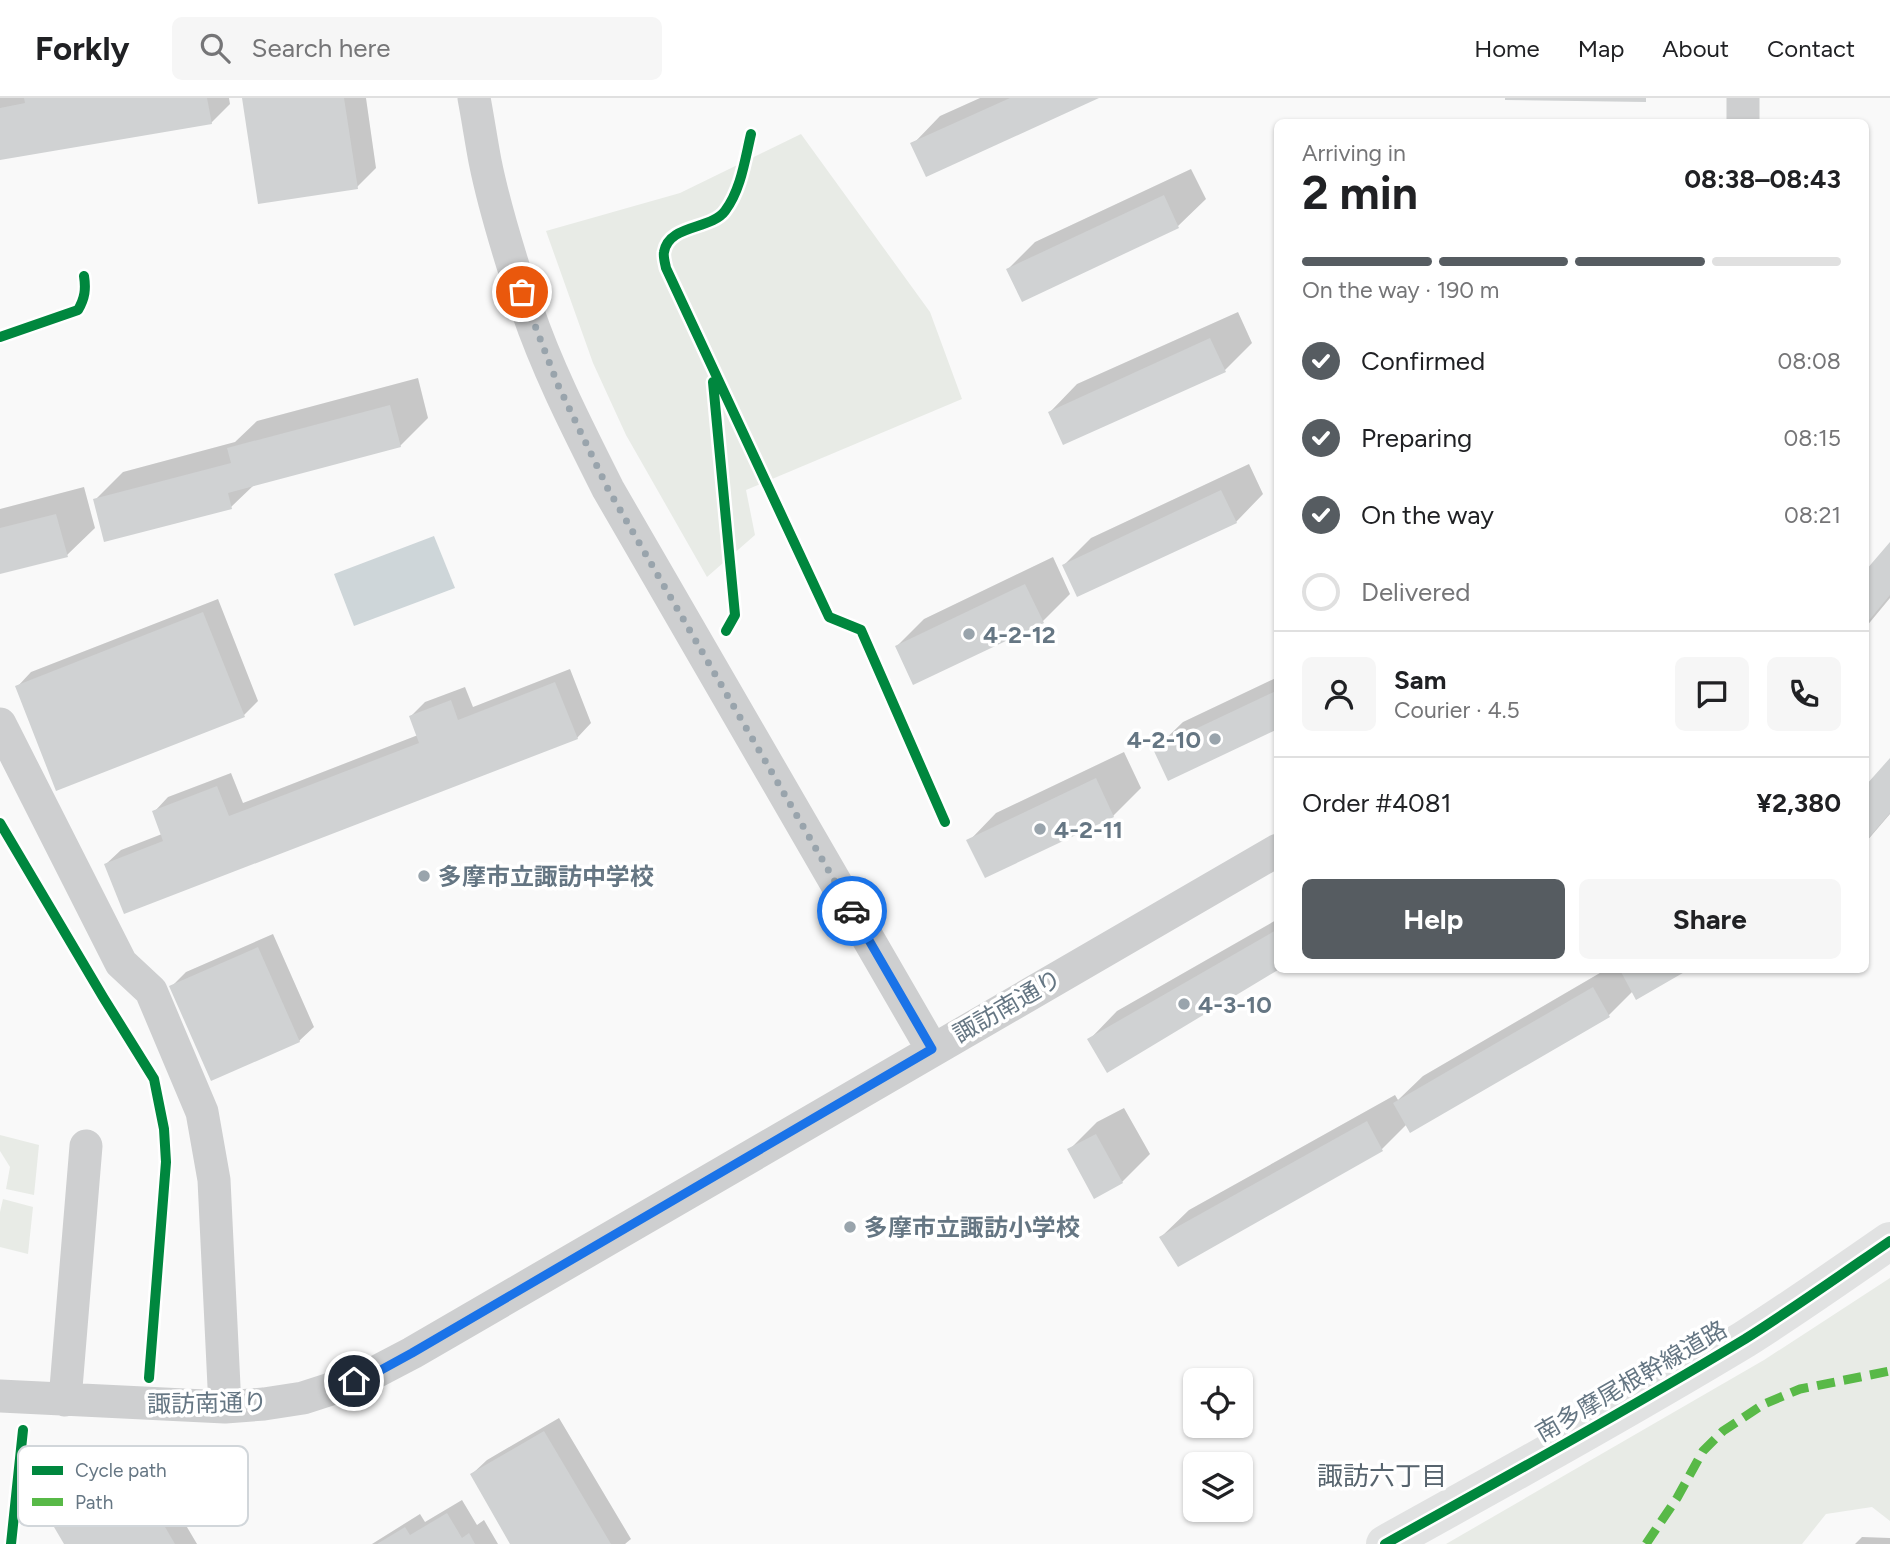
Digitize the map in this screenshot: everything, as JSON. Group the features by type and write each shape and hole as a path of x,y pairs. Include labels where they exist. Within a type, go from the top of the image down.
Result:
{"main road":[{"name":"南多摩尾根幹線道路","path":"1385,1544 1548,1454 1746,1338 1890,1241"}],"street":[{"path":"474,98 485,161 528,311 558,385 587,446 608,489 932,1049"},
{"path":"1743,98 1743,119"},
{"path":"0,724 121,963 150,992 202,1112 214,1180 225,1407"},
{"name":"諏訪南通り","path":"0,1396 225,1407 303,1398 370,1376 1274,852"},
{"path":"65,1400 86,1146"}],"shaded area":[{"path":"801,134 930,312 962,399 746,490 755,535 707,577 626,435 593,363 546,231 680,193"},
{"path":"434,536 455,588 354,626 334,574"},
{"path":"0,1135 39,1145 34,1195 6,1189 10,1167 0,1151"},
{"path":"3,1199 33,1207 28,1254 0,1247 0,1212"},
{"path":"1890,1278 1890,1521 1872,1507 1826,1514 1802,1544 1446,1544 1764,1360"}],"building":[{"path":"24,98 207,98 212,124 0,160 0,108 25,103"},
{"path":"242,98 344,98 358,189 258,204"},
{"path":"1010,98 1099,98 926,177 910,143"},
{"path":"1646,98 1646,102 1505,100"},
{"path":"1164,195 1179,228 1022,302 1006,269"},
{"path":"1210,338 1226,372 1063,445 1048,412"},
{"path":"390,405 401,447 228,493 232,509 104,542 93,499 231,463 227,448"},
{"path":"1221,490 1237,523 1077,597 1062,565"},
{"path":"56,514 68,557 0,574 0,528"},
{"path":"1890,542 1890,595 1869,620 1869,566"},
{"name":"4-2-12","path":"1025,584 1044,623 913,685 895,646"},
{"path":"203,612 245,717 56,791 15,686"},
{"path":"555,682 578,739 124,914 104,864 163,841 152,811 217,786 229,816 419,743 409,716 451,700 458,720"},
{"name":"4-2-10","path":"1274,692 1274,731 1168,781 1153,749"},
{"path":"1890,758 1890,813 1869,838 1869,782"},
{"name":"4-2-11","path":"1096,778 1114,817 985,878 966,840"},
{"name":"4-3-10","path":"1274,931 1274,972 1107,1073 1087,1039"},
{"path":"258,947 300,1042 211,1081 169,986"},
{"path":"1622,973 1683,973 1636,1000"},
{"path":"1593,987 1610,1017 1410,1133 1393,1103"},
{"path":"1367,1121 1383,1151 1178,1267 1159,1237"},
{"path":"1096,1134 1123,1183 1094,1199 1067,1149"},
{"path":"544,1431 611,1544 510,1544 470,1474"},
{"path":"447,1513 462,1538 469,1533 475,1544 377,1544 405,1527 410,1535"},
{"path":"164,1526 175,1544 64,1544 54,1527"}],"marked path":[{"path":"1646,1544 1677,1498 1703,1451 1723,1431 1764,1404 1800,1389 1890,1371"}],"cycle path":[{"path":"751,134 742,174 725,211 719,217 674,236 667,243 664,252 666,268 829,617 861,630 945,822"},
{"path":"0,337 78,310 84,293 84,276"},
{"path":"713,382 735,615 726,631"},
{"path":"0,823 154,1079 164,1129 166,1162 149,1378"},
{"path":"1385,1544 1745,1339 1890,1241"},
{"path":"21,1446 23,1430"},
{"path":"11,1544 18,1478"}],"way so far":[{"path":"522,292 558,385 608,489 852,911"}],"place":[{"name":"4-2-12","path":"969,634"},
{"name":"4-2-10","path":"1215,739"},
{"name":"4-2-11","path":"1040,829"},
{"name":"多摩市立諏訪中学校","path":"424,876"},
{"name":"4-3-10","path":"1184,1004"},
{"name":"多摩市立諏訪小学校","path":"850,1227"}],"district":[{"name":"諏訪六丁目","path":"1382,1476"}],"route":[{"path":"354,1381 370,1376 412,1353 932,1049 852,911"}]}
